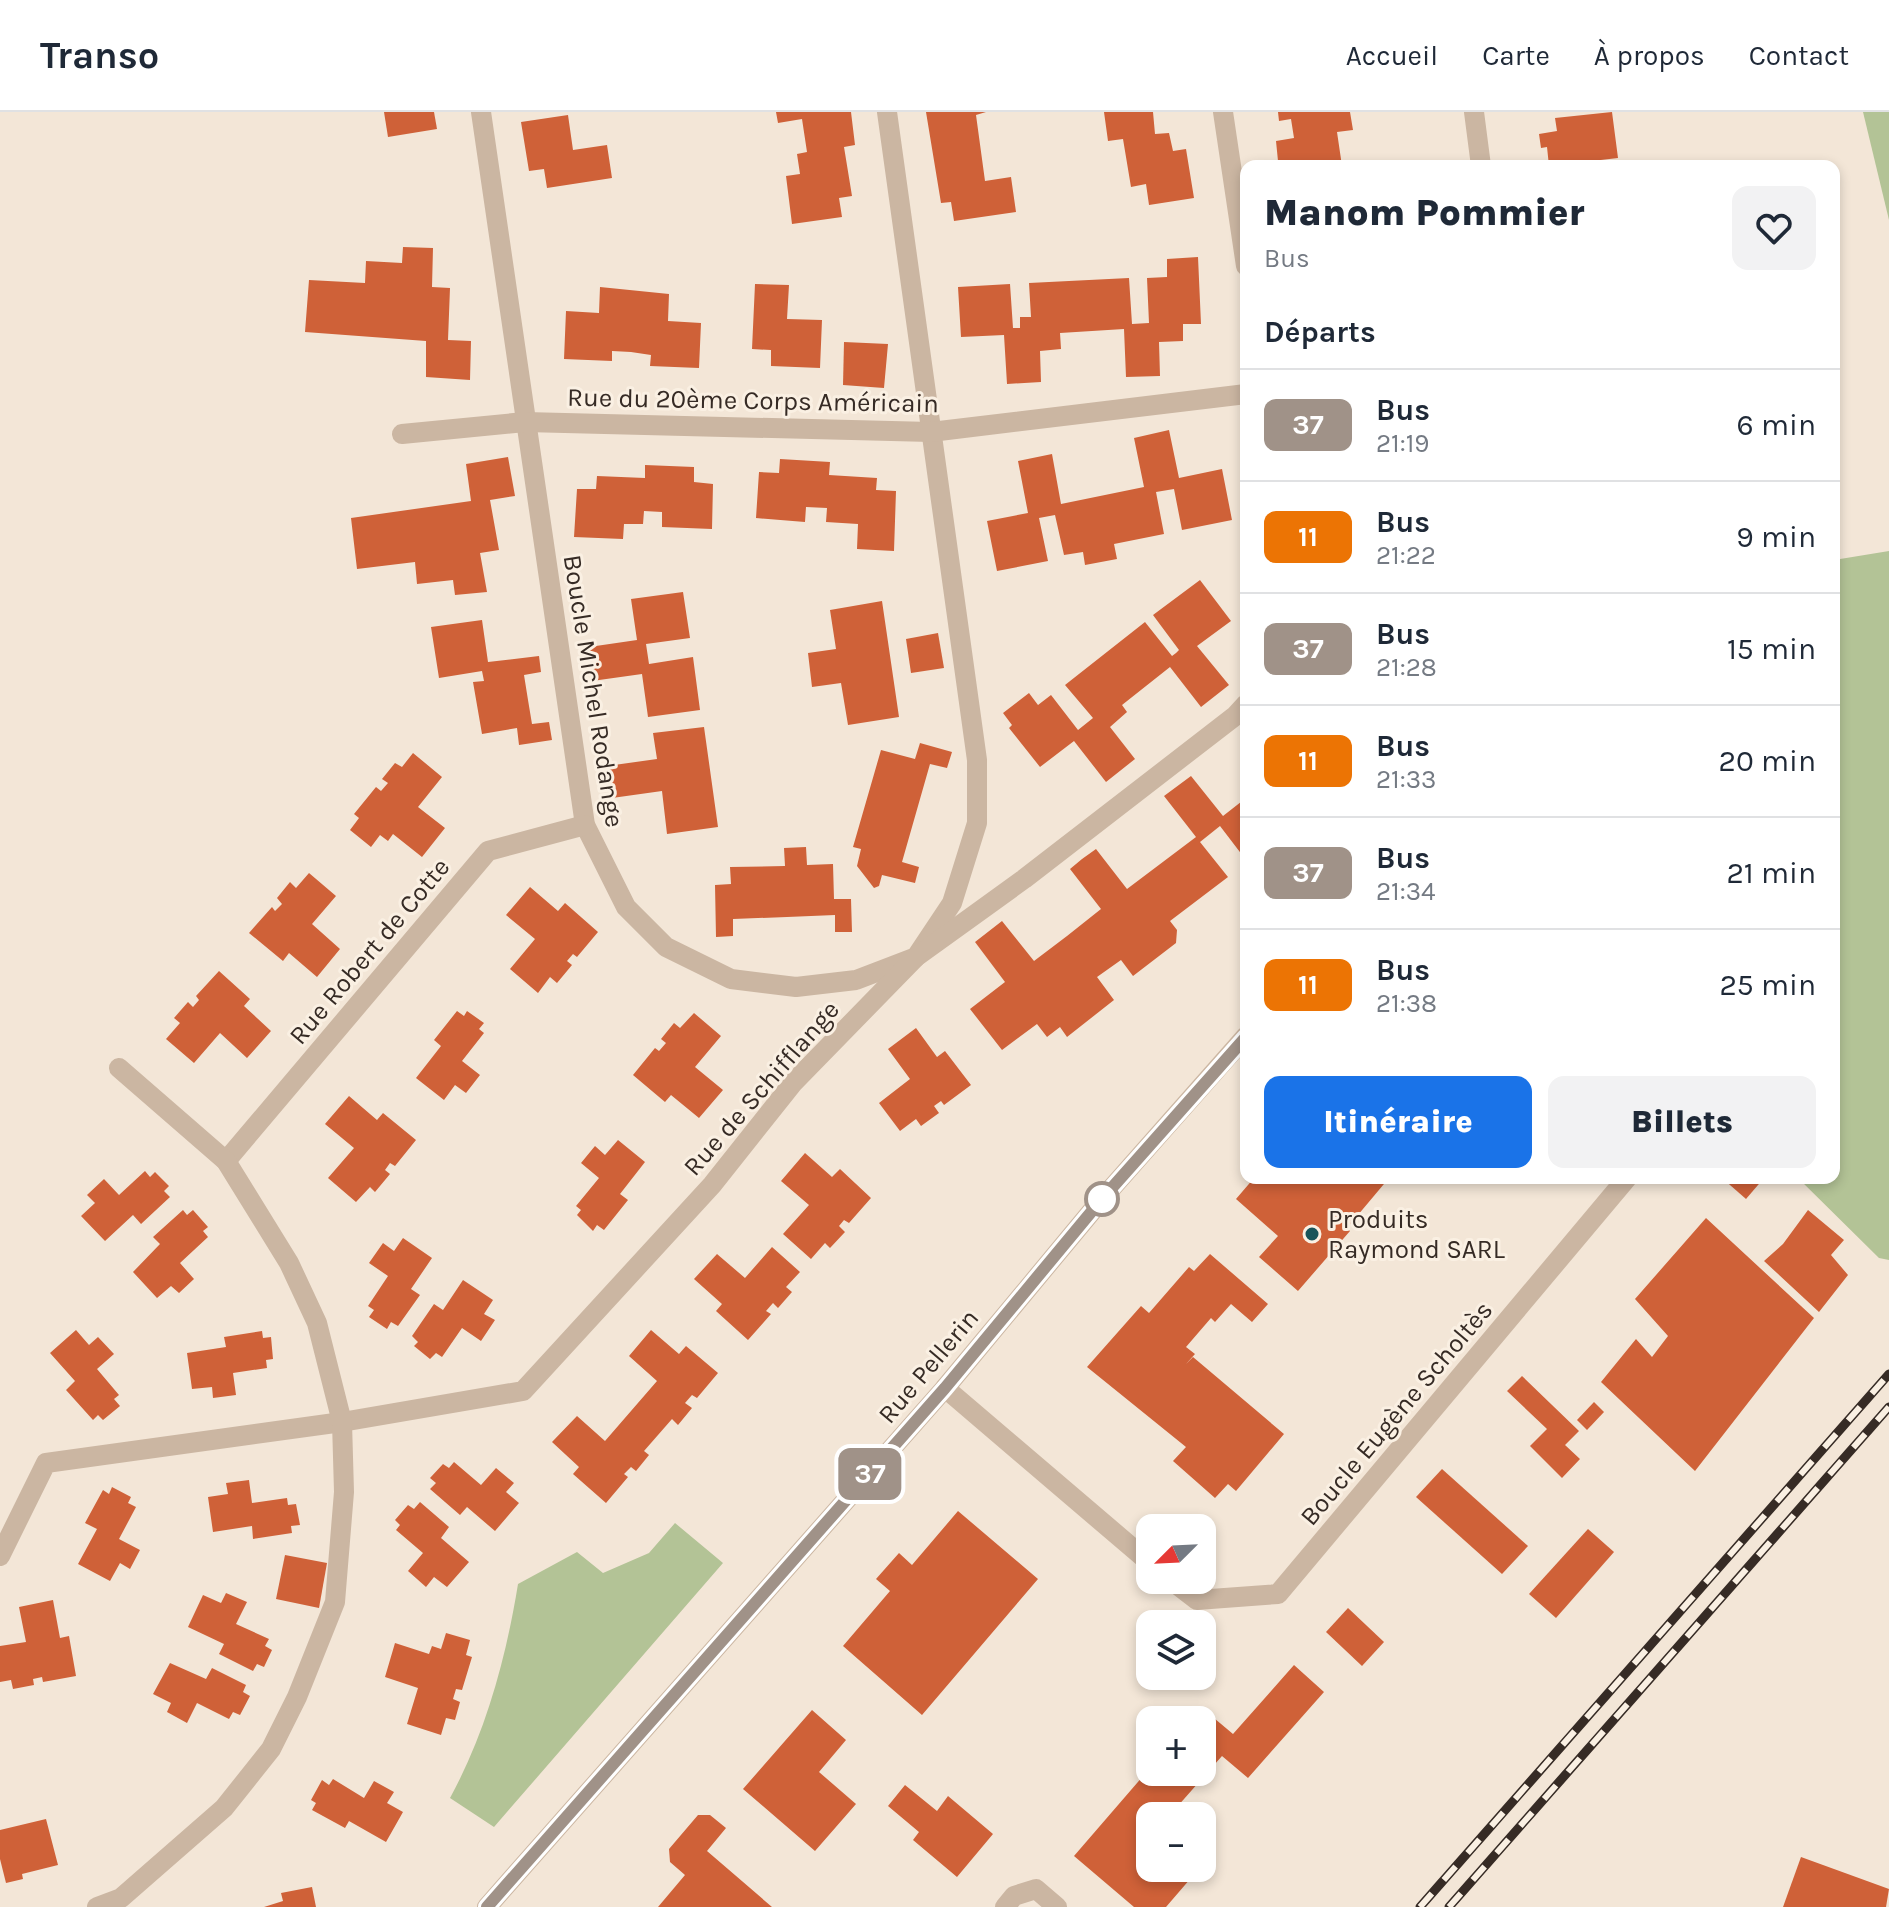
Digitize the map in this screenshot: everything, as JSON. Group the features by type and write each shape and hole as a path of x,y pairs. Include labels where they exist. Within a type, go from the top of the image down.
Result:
{"street":[{"name":"Boucle Michel Rodange","path":"481,112 585,825 626,907 666,947 731,979 796,987 856,980 916,957"},
{"path":"887,112 977,760 977,823 952,903 916,957"},
{"path":"1223,112 1240,226"},
{"path":"1474,112 1480,160"},
{"name":"Rue du 20ème Corps Américain","path":"402,434 525,422 931,432 1240,395"},
{"name":"Rue de Schifflange","path":"0,1556 46,1463 342,1422 523,1391 712,1185 793,1083 916,957 1024,879 1240,711"},
{"name":"Rue Robert de Cotte","path":"226,1161 488,851 585,825"},
{"name":"Rue Pellerin","path":"487,1907 945,1388 1102,1199 1240,1043"},
{"path":"97,1907 121,1898 224,1808 277,1736 335,1602 344,1492 342,1422 317,1323 289,1263 226,1161 119,1068"},
{"name":"Boucle Eugène Scholtès","path":"1189,1594 1197,1600 1278,1594 1622,1184"},
{"path":"945,1388 1136,1551"},
{"path":"1005,1907 1014,1896 1036,1889 1057,1907"}],"green space":[{"path":"1863,112 1889,112 1889,220"},
{"path":"1889,551 1889,1260 1879,1258 1804,1184 1840,1184 1840,559"},
{"path":"675,1523 723,1563 494,1827 450,1798 474,1747 493,1694 518,1584 577,1552 603,1573 649,1553"}],"building":[{"path":"384,112 434,112 437,129 388,137"},
{"path":"776,112 851,112 855,145 844,147 852,196 839,198 842,217 792,224 786,176 800,174 797,154 807,152 802,119 778,123"},
{"path":"926,112 986,112 976,115 985,181 1011,177 1016,212 954,221 951,202 941,203"},
{"path":"1104,112 1153,112 1155,134 1169,133 1173,151 1186,149 1194,198 1149,205 1146,184 1131,187 1123,139 1108,141"},
{"path":"1278,112 1350,112 1353,130 1337,132 1341,160 1278,160 1276,141 1294,138 1291,119 1279,121"},
{"path":"1612,112 1618,158 1548,160 1547,147 1541,148 1539,134 1557,131 1555,118"},
{"path":"568,115 573,150 607,145 612,178 547,188 544,169 529,171 521,122"},
{"path":"403,247 433,248 432,287 450,288 448,340 471,341 470,380 426,377 426,341 305,332 309,280 365,283 366,261 402,263"},
{"path":"1198,257 1201,324 1183,324 1183,341 1159,342 1160,376 1126,377 1124,329 1060,333 1061,349 1040,351 1041,382 1007,384 1004,335 961,337 958,287 1010,284 1013,328 1020,328 1020,317 1031,317 1029,283 1129,278 1132,324 1149,323 1147,278 1167,277 1167,259"},
{"path":"755,284 789,285 787,319 822,320 820,368 771,366 771,350 752,349"},
{"path":"600,287 669,294 668,321 701,323 699,368 650,366 651,355 631,352 612,351 612,361 564,359 566,311 599,313"},
{"path":"844,342 888,344 884,388 843,385"},
{"path":"1169,430 1179,478 1222,469 1232,520 1182,530 1174,489 1156,492 1164,534 1114,544 1117,559 1085,565 1083,552 1064,555 1055,515 1039,518 1048,561 997,571 987,521 1028,513 1018,461 1052,454 1061,504 1144,487 1134,438"},
{"path":"508,457 515,496 490,500 499,550 480,553 487,592 455,595 453,580 417,584 415,562 357,569 351,518 471,501 466,464"},
{"path":"780,459 830,462 829,475 877,478 876,490 896,491 894,551 857,549 858,524 826,522 827,508 806,507 805,522 756,518 759,472 779,473"},
{"path":"645,465 694,467 694,482 713,484 712,529 662,527 662,512 644,511 643,524 624,524 623,539 574,537 577,489 596,489 597,476 645,478"},
{"path":"1200,580 1231,621 1197,646 1229,685 1201,707 1170,667 1122,705 1127,712 1110,727 1135,759 1106,782 1074,741 1040,767 1009,728 1012,725 1003,713 1029,693 1038,705 1051,695 1078,730 1093,718 1065,685 1145,622 1172,656 1176,653 1179,650 1153,615"},
{"path":"683,592 690,638 646,644 649,664 693,657 700,710 648,717 642,674 592,681 589,647 637,640 631,599"},
{"path":"882,601 899,717 848,725 841,683 812,687 808,653 836,649 830,610"},
{"path":"482,620 488,662 539,656 541,672 524,675 532,724 549,722 552,740 519,745 517,728 482,734 473,682 484,681 482,671 439,678 431,627"},
{"path":"938,633 944,668 911,673 906,639"},
{"path":"704,727 718,827 667,834 662,791 612,798 607,766 657,759 653,733"},
{"path":"920,743 952,752 947,768 930,764 902,862 919,867 915,883 882,875 879,886 874,888 857,866 861,849 853,847 881,750 915,759"},
{"path":"413,753 442,777 418,807 445,828 422,857 393,834 388,841 380,835 371,847 350,830 359,818 354,814 376,787 381,791 388,783 382,779 395,763 402,767"},
{"path":"1191,776 1223,816 1240,803 1240,852 1220,826 1200,842 1228,877 1170,921 1177,930 1176,943 1133,976 1121,960 1097,977 1114,1000 1067,1037 1060,1027 1047,1037 1037,1024 1002,1050 970,1009 1005,982 975,942 1002,921 1034,961 1101,909 1070,869 1082,859 1096,849 1127,889 1196,837 1164,796"},
{"path":"806,847 807,865 833,864 834,899 851,899 852,932 835,932 835,915 733,919 733,936 716,937 715,885 731,884 730,867 785,866 784,848"},
{"path":"309,873 336,896 312,924 340,949 317,977 289,953 283,961 249,933 272,907 275,911 282,904 277,898 290,882 296,888"},
{"path":"530,887 558,911 565,903 598,932 577,957 573,954 567,961 572,965 557,983 550,977 538,993 510,969 535,939 506,915"},
{"path":"219,971 250,999 244,1006 271,1031 247,1058 220,1033 194,1063 166,1039 180,1023 174,1018 188,1002 193,1007 199,1000 196,996"},
{"path":"457,1011 464,1016 467,1011 484,1023 479,1029 484,1033 462,1061 480,1075 466,1093 455,1085 444,1100 416,1078 441,1046 434,1040"},
{"path":"694,1013 721,1036 695,1067 723,1090 699,1118 671,1095 665,1102 633,1075 655,1048 659,1051 666,1043 661,1039 674,1023 680,1028"},
{"path":"916,1028 937,1057 945,1051 971,1085 944,1105 941,1101 934,1106 939,1113 921,1126 916,1119 900,1131 879,1103 910,1079 888,1049"},
{"path":"349,1096 377,1120 383,1113 416,1140 395,1166 390,1163 385,1170 390,1174 375,1192 370,1187 356,1202 328,1178 354,1148 325,1124"},
{"path":"618,1140 645,1162 620,1194 628,1200 604,1230 597,1225 593,1231 577,1215 581,1210 576,1206 599,1178 581,1163 595,1146 605,1155"},
{"path":"805,1153 832,1177 840,1169 871,1198 849,1223 844,1220 839,1226 845,1232 830,1248 825,1243 811,1259 783,1234 809,1205 781,1181"},
{"path":"145,1171 150,1177 155,1172 169,1186 164,1191 170,1197 141,1224 133,1215 105,1241 81,1216 95,1203 87,1195 104,1179 119,1195"},
{"name":"Produits Raymond SARL","path":"1249,1184 1384,1184 1347,1228 1350,1231 1298,1291 1259,1257 1278,1236 1236,1199"},
{"path":"1729,1184 1759,1184 1746,1199"},
{"path":"183,1210 187,1215 193,1210 208,1227 203,1231 208,1237 180,1263 194,1279 179,1293 171,1286 157,1298 133,1272 160,1244 153,1237"},
{"path":"1808,1210 1844,1240 1831,1255 1848,1275 1819,1312 1764,1261 1783,1244"},
{"path":"1706,1218 1814,1318 1695,1471 1601,1382 1636,1339 1652,1357 1668,1336 1635,1299"},
{"path":"403,1238 432,1258 411,1289 420,1295 398,1326 391,1322 387,1329 369,1317 374,1310 368,1306 388,1276 369,1263 383,1243 394,1251"},
{"path":"772,1247 800,1272 786,1287 792,1292 778,1308 773,1303 766,1311 771,1314 748,1340 716,1311 722,1304 694,1279 717,1254 745,1278"},
{"path":"1210,1254 1268,1304 1252,1322 1231,1304 1215,1322 1211,1318 1186,1347 1195,1354 1186,1364 1193,1357 1284,1434 1236,1491 1228,1484 1215,1498 1173,1461 1186,1447 1087,1367 1141,1306 1149,1313 1189,1267 1194,1271"},
{"path":"463,1280 493,1300 484,1314 495,1320 481,1341 462,1328 442,1357 436,1353 430,1359 414,1346 418,1342 412,1336 434,1304 443,1310"},
{"path":"76,1330 89,1345 98,1337 114,1354 97,1369 119,1395 114,1399 120,1406 103,1420 98,1415 93,1420 66,1390 75,1381 50,1353"},
{"path":"651,1330 679,1354 686,1346 718,1373 697,1398 692,1395 685,1403 692,1408 678,1425 672,1419 644,1451 649,1455 636,1471 631,1467 624,1474 628,1477 606,1503 573,1474 579,1467 552,1442 577,1416 605,1441 657,1381 629,1356"},
{"path":"262,1331 263,1338 271,1337 273,1359 266,1360 267,1368 233,1373 236,1395 213,1398 212,1387 192,1389 187,1353 226,1347 224,1337"},
{"path":"1522,1376 1579,1431 1565,1445 1580,1459 1562,1478 1530,1446 1547,1429 1507,1391"},
{"path":"1594,1402 1604,1412 1587,1430 1577,1420"},
{"path":"454,1462 481,1485 496,1468 514,1483 506,1492 519,1503 495,1531 467,1507 460,1515 430,1489 436,1483 430,1478 443,1464 449,1468"},
{"path":"1442,1469 1528,1546 1502,1574 1416,1497"},
{"path":"249,1480 252,1503 287,1498 288,1505 296,1504 300,1525 291,1526 292,1533 253,1539 252,1526 213,1532 208,1497 228,1494 226,1483"},
{"path":"112,1487 131,1497 128,1503 136,1507 119,1539 140,1550 130,1569 120,1563 110,1581 78,1564 97,1529 85,1523 103,1490 109,1494"},
{"path":"420,1502 449,1527 441,1538 469,1562 447,1587 434,1577 426,1587 408,1571 423,1553 396,1530 400,1525 395,1520 408,1505 414,1509"},
{"path":"958,1511 1038,1579 922,1715 843,1646 890,1591 876,1579 899,1553 912,1565"},
{"path":"1588,1529 1614,1552 1556,1618 1529,1594"},
{"path":"285,1555 327,1563 319,1608 276,1599"},
{"path":"226,1593 247,1602 236,1624 269,1639 265,1646 272,1650 264,1667 257,1664 253,1671 219,1654 224,1644 188,1627 203,1595 221,1603"},
{"path":"53,1600 60,1638 69,1636 76,1676 43,1682 42,1677 33,1679 34,1685 13,1689 11,1680 0,1682 0,1646 26,1642 19,1607"},
{"path":"1348,1608 1384,1642 1362,1666 1326,1632"},
{"path":"446,1633 470,1640 466,1655 472,1657 462,1690 456,1689 453,1699 460,1702 455,1720 446,1718 441,1735 407,1724 418,1688 385,1677 395,1643 429,1654 432,1646 441,1649"},
{"path":"170,1663 206,1679 212,1668 246,1685 243,1692 250,1696 240,1715 233,1712 229,1719 197,1703 187,1723 167,1712 171,1703 153,1694"},
{"path":"1294,1665 1324,1692 1248,1778 1222,1756 1216,1763 1216,1720 1233,1734"},
{"path":"812,1710 846,1740 819,1772 856,1804 815,1851 743,1789"},
{"path":"333,1779 364,1798 374,1781 394,1792 387,1803 403,1812 386,1842 349,1821 345,1828 312,1810 316,1803 311,1800 322,1780 329,1785"},
{"path":"1136,1784 1196,1786 1181,1802 1136,1802 1136,1882 1188,1882 1166,1907 1134,1907 1074,1856"},
{"path":"905,1785 937,1811 948,1796 993,1834 957,1877 913,1840 919,1832 888,1806"},
{"path":"698,1815 710,1815 726,1828 707,1851 772,1907 658,1907 685,1875 670,1862 669,1849"},
{"path":"46,1819 58,1865 22,1874 23,1879 6,1883 0,1859 0,1830"},
{"path":"1801,1857 1889,1889 1886,1907 1783,1907"},
{"path":"312,1887 316,1907 264,1907 283,1901 281,1893"}],"railway":[{"path":"1420,1907 1889,1374"},
{"path":"1449,1907 1889,1407"}],"bus line":[{"name":"37","path":"487,1907 945,1388 1102,1199 1240,1044"}],"place":[{"name":"Produits Raymond SARL","path":"1312,1234"}]}
